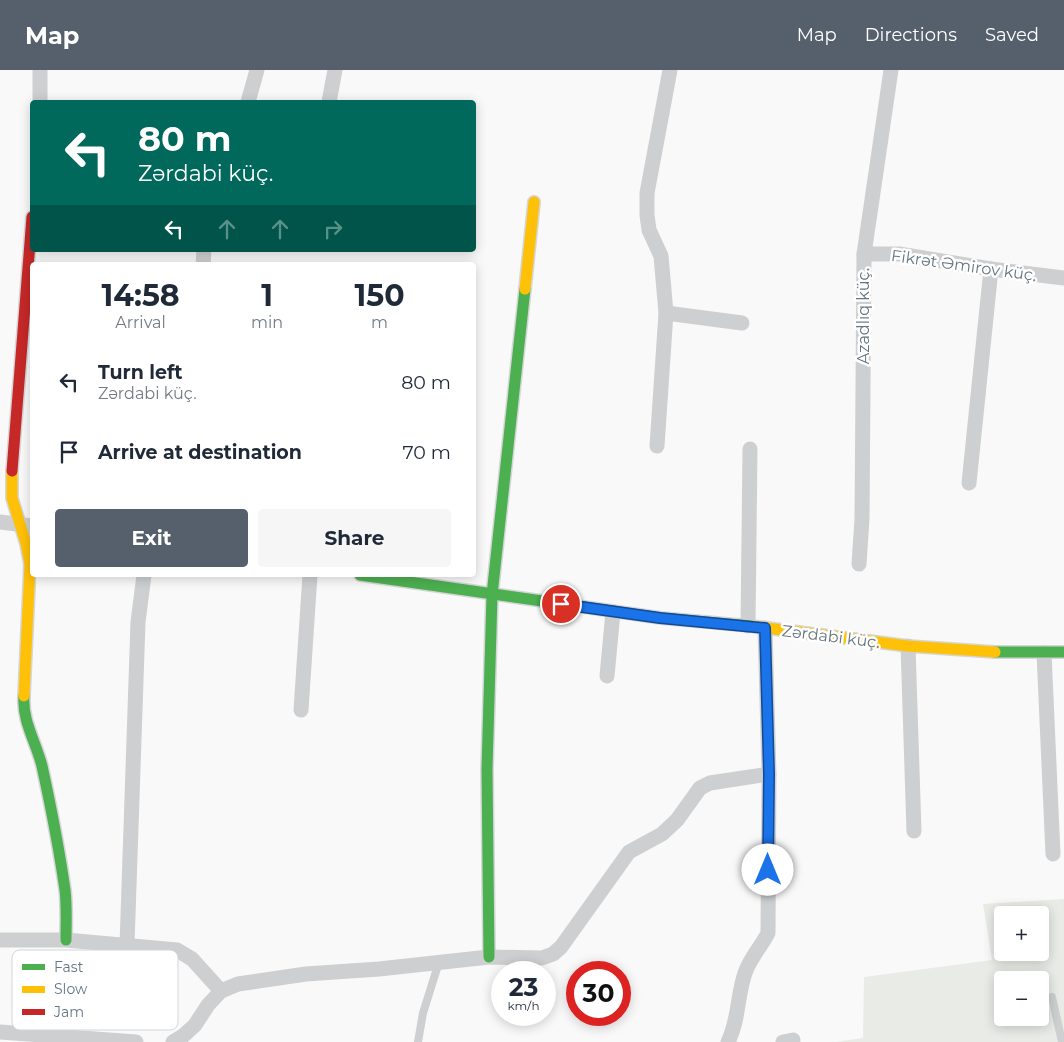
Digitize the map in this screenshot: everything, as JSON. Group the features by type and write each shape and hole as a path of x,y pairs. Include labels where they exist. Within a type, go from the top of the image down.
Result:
{"street":[{"path":"40,70 40,100"},
{"path":"249,100 257,70"},
{"path":"329,100 335,70"},
{"path":"657,446 666,313 661,256 649,230 647,193 670,70"},
{"name":"Azadlıq küç.","path":"859,564 862,519 864,254 891,70"},
{"path":"489,957 487,769 492,595 534,202"},
{"path":"30,244 11,502 26,525 30,564 23,708 29,731 40,759 52,813 65,892 66,940"},
{"name":"Fikrət Əmirov küç.","path":"864,254 899,254 991,269 1064,278"},
{"path":"969,483 991,269"},
{"path":"666,313 742,323"},
{"path":"748,626 750,449"},
{"path":"0,522 26,525"},
{"path":"127,945 138,622 144,577"},
{"path":"301,710 310,577"},
{"name":"Zərdabi küç.","path":"373,577 612,612 748,626 908,646 1005,653 1064,652"},
{"path":"607,676 612,612"},
{"path":"733,1041 744,975 768,933 769,774 765,628"},
{"path":"908,646 914,831"},
{"path":"1044,653 1053,854"},
{"path":"173,1042 195,1025 220,991 238,984 306,974 489,957 542,958 553,954 561,948 629,852 662,834 672,825 700,788 710,783 769,774"},
{"path":"0,940 66,940 178,950 192,959 220,991"},
{"path":"0,1032 136,1042"}],"lane":[{"path":"418,1042 423,1013 439,962"},
{"path":"1052,996 1062,1042"}],"shaded area":[{"path":"1064,899 1064,1042 835,1042 863,1038 864,977 992,960 983,904"}],"traffic: fast":[{"path":"489,957 487,769 492,595 525,289"},
{"path":"374,577 661,618 751,626"},
{"path":"995,652 1064,652"},
{"path":"24,696 25,714 42,766 52,812 66,896 66,940"}],"traffic: slow":[{"path":"525,289 534,202"},
{"path":"12,471 12,498 30,564 24,696"},
{"path":"751,626 908,646 995,652"}],"traffic: jam":[{"path":"12,471 30,242"}],"route":[{"path":"561,604 660,618 765,628 769,774 768,870"}]}
